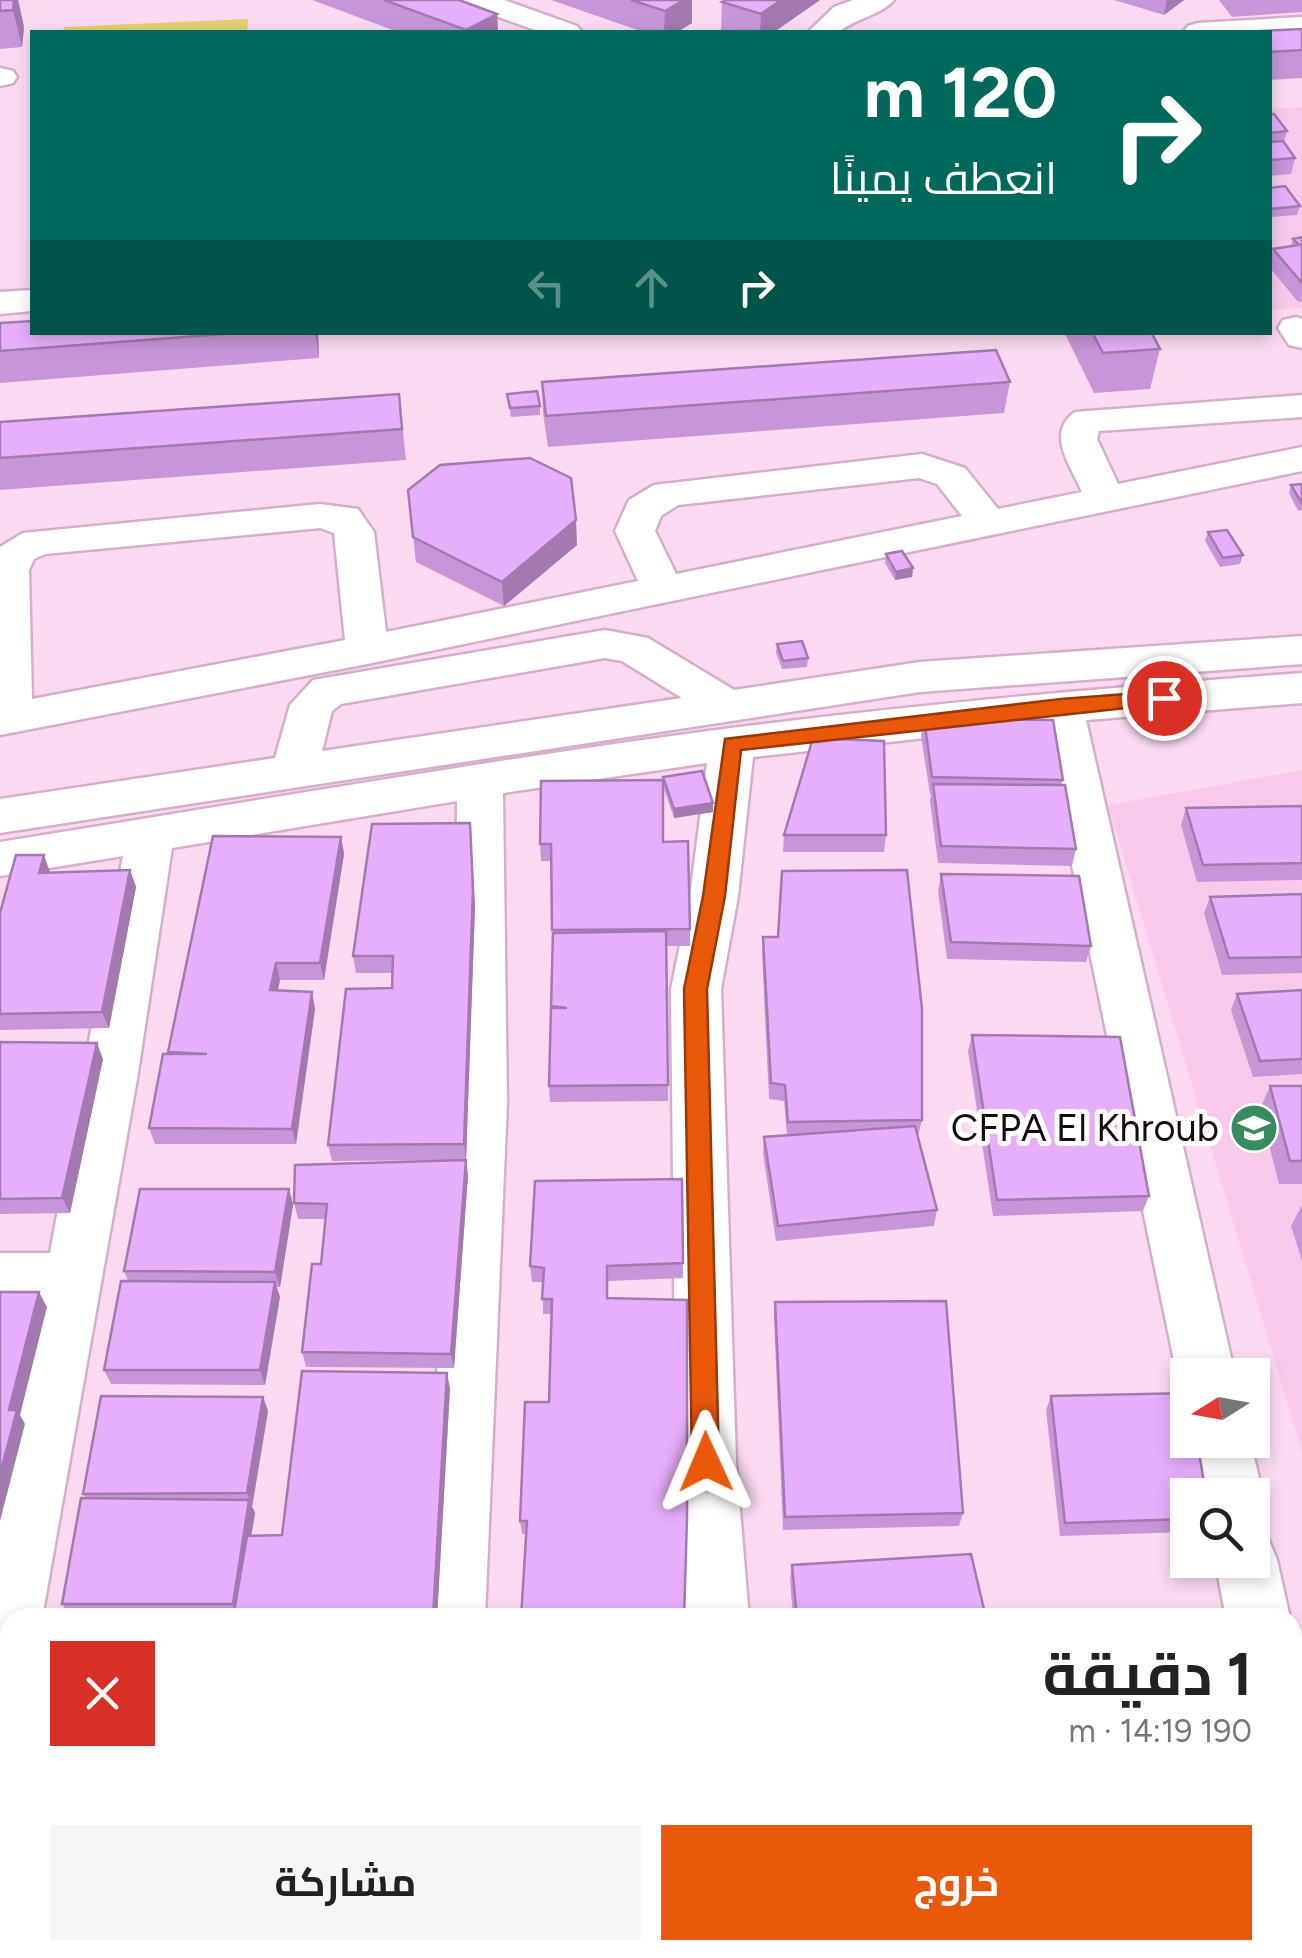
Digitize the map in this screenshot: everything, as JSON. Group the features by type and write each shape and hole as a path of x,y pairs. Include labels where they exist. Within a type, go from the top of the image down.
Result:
{"street":[{"path":"477,0 561,30"},
{"path":"824,30 844,14 880,0"},
{"path":"1233,30 1302,26"},
{"path":"0,303 30,300"},
{"path":"1105,498 1078,439 1081,425 1088,420 1302,406"},
{"path":"367,650 354,532 344,518 320,516 37,542 18,552 8,570 5,719 367,650 1302,460"},
{"path":"662,588 635,530 643,509 668,494 922,466 951,476 987,521"},
{"path":"0,859 480,780 986,670 1302,650"},
{"path":"0,816 679,676 728,724"},
{"path":"300,752 1302,688"},
{"path":"1061,706 1202,1358"},
{"path":"717,1608 706,1462 696,989 714,896 728,724"},
{"path":"455,1608 481,1103 480,780"},
{"path":"12,1608 111,1079 150,836"},
{"path":"0,1278 73,1277"},
{"path":"1250,1578 1256,1608"}],"shaded area":[{"path":"248,19 247,30 63,30"},
{"path":"1302,107 1302,308 1272,310 1272,109"},
{"name":"CFPA El Khroub","path":"1302,770 1302,1452 1108,805"}],"building":[{"path":"0,0 14,0 13,10 0,11"},
{"path":"384,0 459,0 497,14 466,30"},
{"path":"631,0 684,0 665,11"},
{"path":"781,0 761,14 722,2"},
{"path":"1302,29 1302,50 1272,52 1272,30"},
{"path":"1272,114 1274,114 1287,131 1272,133"},
{"path":"1283,141 1295,158 1272,160 1272,142"},
{"path":"1285,186 1300,206 1272,209 1272,188"},
{"path":"1302,237 1302,283 1273,249 1299,245 1293,239"},
{"path":"30,321 30,335 211,335 0,351 0,323"},
{"path":"1094,335 1153,335 1160,349 1103,353"},
{"path":"996,350 1010,382 546,416 542,382"},
{"path":"537,391 540,406 510,408 507,394"},
{"path":"399,394 402,429 0,458 0,422"},
{"path":"530,458 571,478 576,520 502,582 413,537 408,490 440,465"},
{"path":"1302,484 1302,502 1301,502 1291,485"},
{"path":"1227,530 1243,555 1223,558 1208,532"},
{"path":"902,551 913,568 896,572 886,554"},
{"path":"802,641 808,658 783,661 777,644"},
{"path":"924,718 1053,720 1063,780 932,777"},
{"path":"813,738 884,741 886,835 784,835"},
{"path":"702,771 713,803 674,809 663,777"},
{"path":"663,780 663,842 688,841 690,929 552,930 551,844 540,844 541,781"},
{"path":"933,784 1065,785 1076,849 941,846"},
{"path":"1302,806 1302,863 1203,865 1186,808"},
{"path":"470,823 473,890 464,1144 328,1145 346,989 392,988 393,956 353,956 372,824"},
{"path":"213,836 341,837 320,963 276,963 270,990 312,992 292,1129 149,1128 163,1054 207,1054 168,1052"},
{"path":"16,855 44,855 39,873 130,870 102,1012 0,1014 0,913"},
{"path":"907,870 922,1009 922,1120 788,1122 785,1085 771,1083 763,937 778,937 782,871"},
{"path":"941,874 1079,876 1091,946 951,942"},
{"path":"1302,894 1302,957 1229,958 1210,897"},
{"path":"666,931 668,1085 549,1086 551,1008 567,1008 551,1006 553,933"},
{"path":"1302,990 1302,1059 1260,1061 1237,994"},
{"path":"972,1035 1120,1037 1149,1196 997,1200"},
{"path":"0,1042 97,1043 62,1198 0,1199"},
{"path":"1270,1086 1302,1086 1302,1161 1290,1161"},
{"path":"915,1126 937,1210 778,1226 764,1137"},
{"path":"466,1160 451,1354 302,1352 312,1264 321,1264 327,1204 294,1203 295,1165"},
{"path":"682,1179 683,1263 607,1266 607,1298 687,1300 684,1608 522,1608 527,1521 520,1521 525,1402 549,1402 552,1299 542,1299 544,1268 530,1266 535,1181"},
{"path":"140,1189 289,1189 275,1272 124,1271"},
{"path":"121,1281 275,1282 260,1370 104,1370"},
{"path":"0,1292 39,1292 9,1410 17,1410 0,1474"},
{"path":"946,1301 963,1513 785,1517 775,1302"},
{"path":"302,1371 447,1373 434,1608 235,1608 247,1536 282,1535"},
{"path":"1170,1393 1170,1458 1200,1458 1203,1478 1170,1478 1170,1520 1065,1523 1051,1396"},
{"path":"101,1396 263,1397 247,1493 83,1494"},
{"path":"81,1498 249,1500 233,1604 62,1604"},
{"path":"971,1554 984,1608 796,1608 792,1565"}],"place":[{"name":"CFPA El Khroub","path":"1254,1128"}],"route":[{"path":"706,1462 696,989 714,896 732,744 1164,698"}]}
